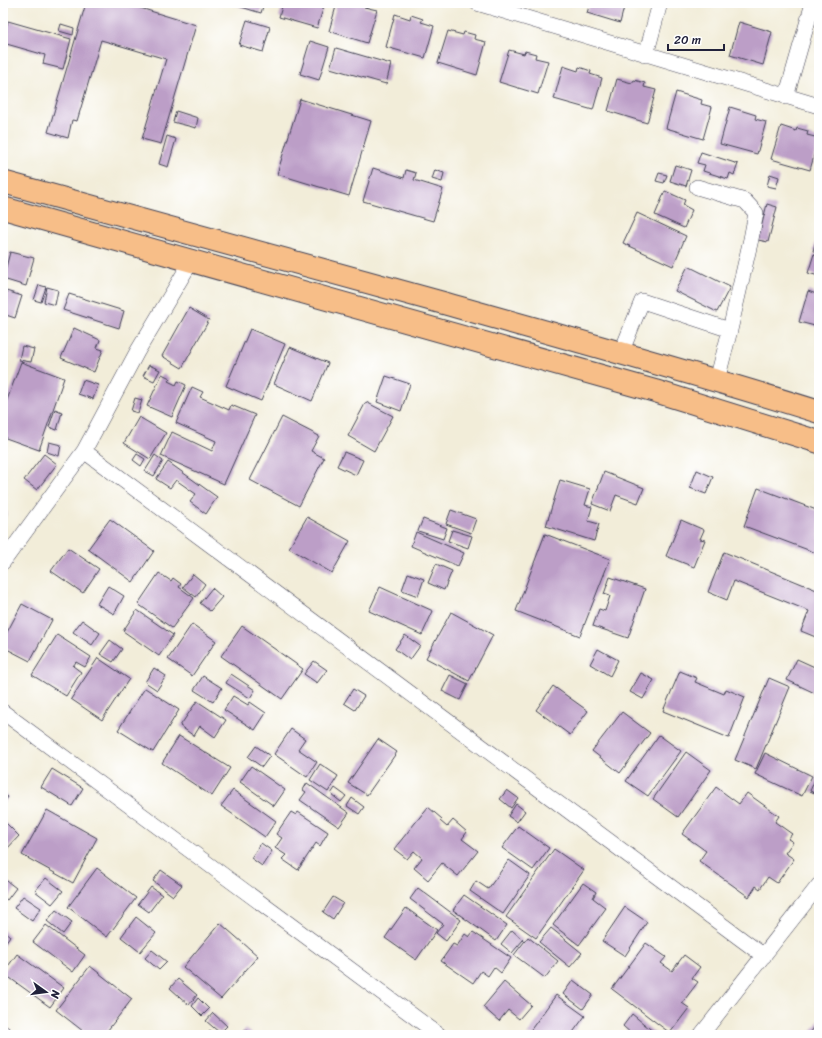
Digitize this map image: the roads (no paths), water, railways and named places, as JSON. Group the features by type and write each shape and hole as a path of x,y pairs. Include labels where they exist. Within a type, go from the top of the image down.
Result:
{"main road":[{"path":"3,182 622,353 717,380 819,412"},
{"path":"3,208 192,260 655,392 819,442"}],"street":[{"path":"477,3 505,7 646,55 819,106"},
{"path":"646,55 660,3"},
{"path":"786,97 813,3"},
{"path":"697,187 745,201 756,213 752,238 717,380"},
{"path":"3,562 84,451 138,352 192,260"},
{"path":"622,353 642,301 730,330"},
{"path":"84,451 764,956"},
{"path":"3,712 439,1035"},
{"path":"701,1035 819,885"}]}
